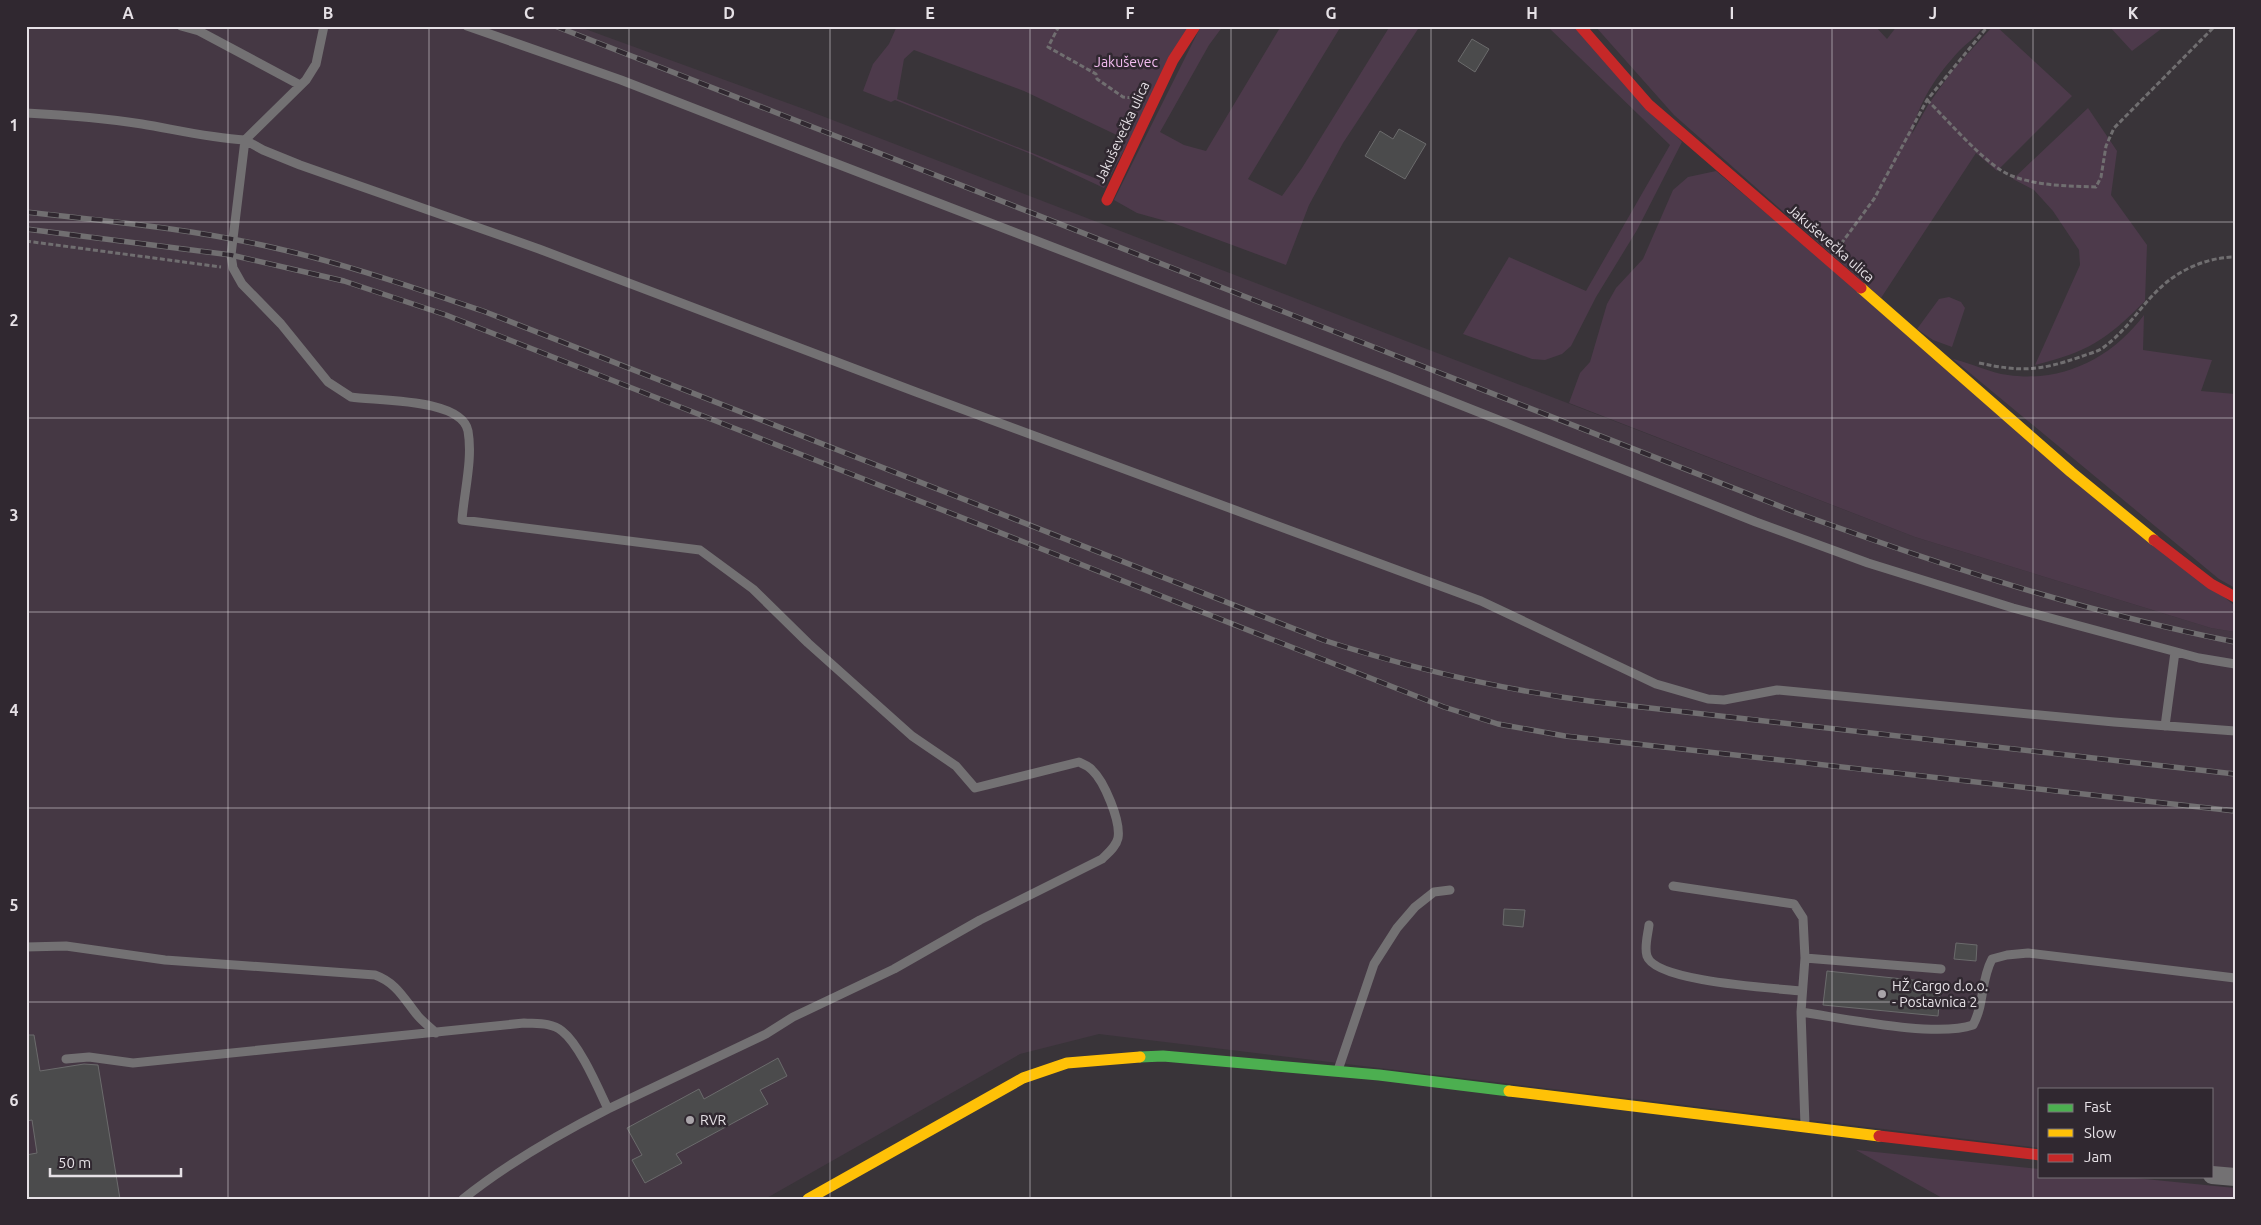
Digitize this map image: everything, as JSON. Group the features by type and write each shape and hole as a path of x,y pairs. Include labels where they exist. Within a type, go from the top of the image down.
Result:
{"street":[{"name":"Jakuševečka ulica","path":"1107,200 1173,60 1195,26"},
{"name":"Jakuševečka ulica","path":"1580,26 1650,105 1825,258 2071,472 2174,557 2211,584 2235,597"},
{"path":"808,1199 1023,1078 1067,1063 1118,1057 1163,1056 1338,1073 1379,1075 1804,1128 2038,1155"},
{"path":"2214,1174 2235,1177"}],"lane":[{"path":"181,26 198,31 300,85"},
{"path":"324,26 316,64 300,85 245,140 232,239 231,254 233,268 242,284 281,324 328,382 340,391 351,397 426,404 450,411 461,420 468,434 462,520 700,550 753,589 793,629 912,736 956,766 975,788 1079,762 1091,768 1104,788 1118,826 1118,838 1112,849 1102,859 980,920 894,968 793,1017 766,1034 608,1109 550,1139 493,1175 463,1199"},
{"path":"467,26 577,64 779,141 1390,377 1756,522 1868,562 2004,605 2175,652 2235,664"},
{"path":"26,113 79,116 141,124 210,138 245,140 263,150 300,165 539,249 1481,601 1656,684 1708,699 1724,700 1777,690 2235,731"},
{"path":"2165,726 2175,652"},
{"path":"1673,886 1794,904 1803,918 1805,958 1801,991 1801,1012 1804,1128"},
{"path":"1338,1073 1374,964 1397,928 1414,907 1434,892 1450,890"},
{"path":"1649,925 1647,956 1652,964 1665,971 1723,982 1801,991"},
{"path":"26,947 66,946 165,960 375,975 387,979 395,986 419,1017 436,1033"},
{"path":"1801,1012 1929,1029 1959,1030 1973,1024 1980,1012 1982,984 1992,959 2007,954 2028,953 2235,978"},
{"path":"1805,958 1941,969"},
{"path":"66,1059 89,1057 133,1063 524,1023 545,1024 562,1031 585,1062 608,1109"}],"path":[{"path":"1059,26 1048,47 1096,74 1098,79 1123,97 1139,99"},
{"path":"1825,258 1844,241 1874,199 1927,100 1988,26"},
{"path":"1927,100 1994,165 2011,176 2040,185 2096,188 2101,177 2106,146 2114,128 2215,26"},
{"path":"26,241 233,268"},
{"path":"1975,362 2009,370 2048,368 2102,349 2128,326 2159,288 2200,263 2224,257 2235,257"}],"shaded area":[{"path":"26,26 577,26 804,109 1915,537 2211,628 2235,632 2235,1170 2214,1168 2214,1088 2038,1088 2038,1148 1099,1034 1020,1054 765,1199 26,1199"}],"green space":[{"name":"Jakuševec","path":"897,26 1190,26 1104,188 1031,154 895,100 891,102 863,91 873,64 889,44","holes":["914,50 1024,91 1123,138 1102,181 897,99 904,59"]},
{"path":"1201,26 1223,26 1209,45 1160,132 1184,145 1206,151 1281,26 1341,26 1248,179 1282,196 1302,168 1390,26 1420,26 1343,143 1309,205 1286,265 1173,223 1137,213 1114,200"},
{"path":"1547,26 1573,26 1682,142 1637,230 1596,297 1571,346 1562,354 1545,360 1532,359 1463,334 1509,257 1586,291 1670,145"},
{"path":"1595,26 1875,26 1887,39 1897,26 1983,26 1936,79 1919,111 1912,134 1928,105 1952,71 1993,26 1996,26 2072,96 1997,171 1976,153 1881,298 1674,115"},
{"path":"2109,26 2165,26 2132,51"},
{"path":"2088,108 2117,151 2111,195 2147,245 2145,301 2119,326 2095,343 2069,355 2035,365 2080,265 2079,250 2053,211 2034,190 2013,179"},
{"path":"1716,171 2235,606 2235,632 2211,628 1915,537 1569,403 1580,373 1590,362 1607,304 1616,288 1643,259 1673,190 1688,177"},
{"path":"1949,297 1961,302 1965,308 1952,347 1933,340 1917,329 1939,299"},
{"path":"2144,315 2143,350 2212,360 2201,391 2235,394 2235,588 2219,579 1953,359 2008,375 2048,375 2066,371 2101,355 2117,344"},
{"path":"1856,1150 2038,1169 2038,1178 2135,1178 2235,1188 2235,1199 1944,1199"}],"building":[{"path":"1472,39 1489,49 1475,72 1458,61"},
{"path":"1399,129 1426,144 1405,179 1365,156 1380,131 1393,139"},
{"path":"1504,909 1525,910 1523,927 1503,925"},
{"path":"1956,943 1977,945 1976,961 1954,959"},
{"name":"HŽ Cargo d.o.o. - Postavnica 2","path":"1827,971 1941,983 1938,1016 1823,1005"},
{"path":"26,1035 34,1035 40,1071 84,1064 98,1065 120,1199 26,1199 26,1155 37,1153 32,1120 26,1121"},
{"name":"RVR","path":"778,1058 787,1076 760,1090 768,1104 676,1154 682,1163 645,1183 632,1160 642,1155 627,1128 699,1089 704,1099"}],"railway":[{"path":"555,26 1792,511 1901,550 2011,585 2122,616 2235,642"},
{"path":"26,212 151,226 244,241 328,261 406,285 483,311 1323,640 1424,669 1493,685 1597,702 2235,774"},
{"path":"26,229 231,255 344,281 446,315 1444,707 1498,724 1565,736 2235,811"}],"traffic: fast":[{"path":"1140,1057 1163,1056 1379,1075 1509,1091"}],"traffic: slow":[{"path":"1861,288 2071,472 2154,540"},
{"path":"808,1199 1023,1078 1067,1063 1140,1057"},
{"path":"1509,1091 1879,1136"}],"traffic: jam":[{"path":"1107,200 1173,60 1195,26"},
{"path":"1580,26 1649,105 1861,288"},
{"path":"2154,540 2211,584 2235,597"},
{"path":"1879,1136 2038,1155"}],"place":[{"name":"HŽ Cargo d.o.o. - Postavnica 2","path":"1882,994"},
{"name":"RVR","path":"690,1120"}]}
